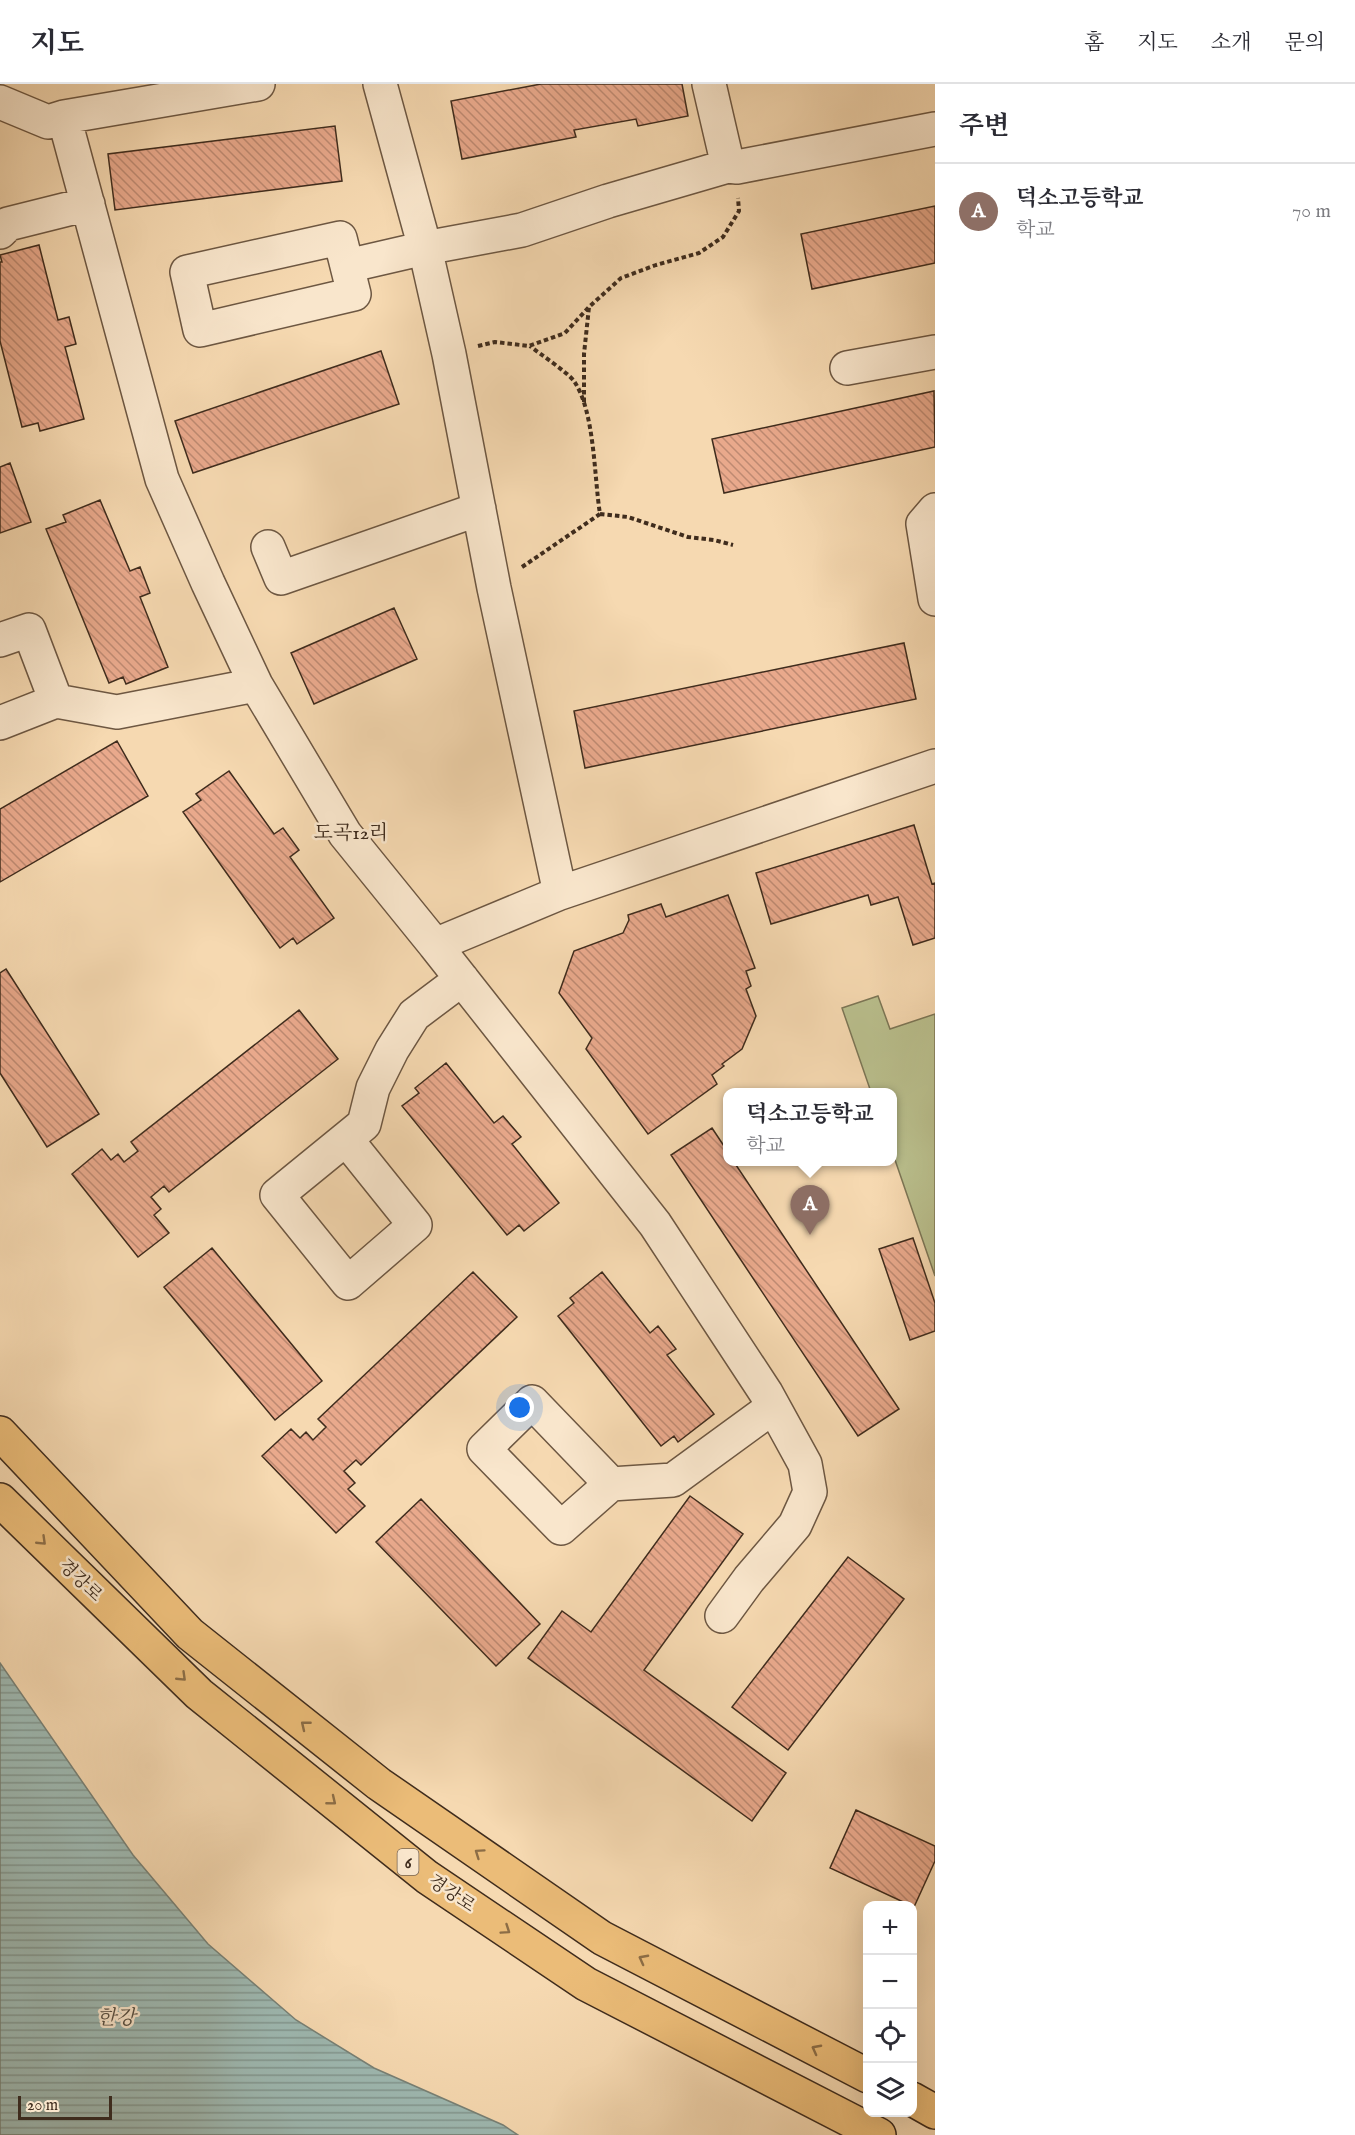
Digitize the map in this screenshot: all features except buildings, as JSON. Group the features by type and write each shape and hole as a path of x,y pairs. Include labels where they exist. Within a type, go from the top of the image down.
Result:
{"main road":[{"path":"0,1433 190,1634 379,1784 602,1938 863,2074"},
{"name":"경강로","path":"0,1500 199,1694 427,1876 586,1984 879,2135"},
{"path":"917,2102 935,2112"}],"lane":[{"path":"0,102 48,122 64,117 258,84"},
{"path":"380,84 425,248 449,354 494,588 560,893"},
{"path":"709,84 733,166"},
{"path":"64,117 162,479 256,686 345,834 655,1224 773,1407 805,1464 810,1492 795,1525 722,1616"},
{"path":"347,266 425,248 522,230 608,201 733,166 935,129"},
{"path":"0,232 8,224 88,204"},
{"path":"340,238 347,266 354,294 200,330 187,272 340,238"},
{"path":"847,368 935,351"},
{"path":"268,547 280,578 479,509"},
{"path":"935,510 923,524 935,599"},
{"path":"0,640 29,630 56,701"},
{"path":"0,723 56,701 117,712 256,686"},
{"path":"435,945 560,893 935,766"},
{"path":"364,1124 277,1195 348,1283 416,1225 346,1139 364,1124 373,1088 392,1050 414,1015 462,979"},
{"path":"611,1484 674,1480 773,1407"}],"path":[{"path":"449,354 495,342 529,346 565,333 621,278 699,253 723,237 739,211 733,166"},
{"path":"584,405 584,354 589,307"},
{"path":"529,346 573,381 584,405 594,450 600,514"},
{"path":"494,588 600,514 628,517 688,537 733,545"}],"green space":[{"path":"878,996 890,1029 935,1014 935,1276 897,1166 897,1088 870,1088 842,1008"}],"water":[{"name":"한강","path":"0,1663 133,1855 208,1944 296,2020 374,2068 503,2125 518,2135 0,2135"}],"place":[{"name":"덕소고등학교","path":"810,1235"}],"district":[{"name":"도곡12리","path":"351,832"}]}
